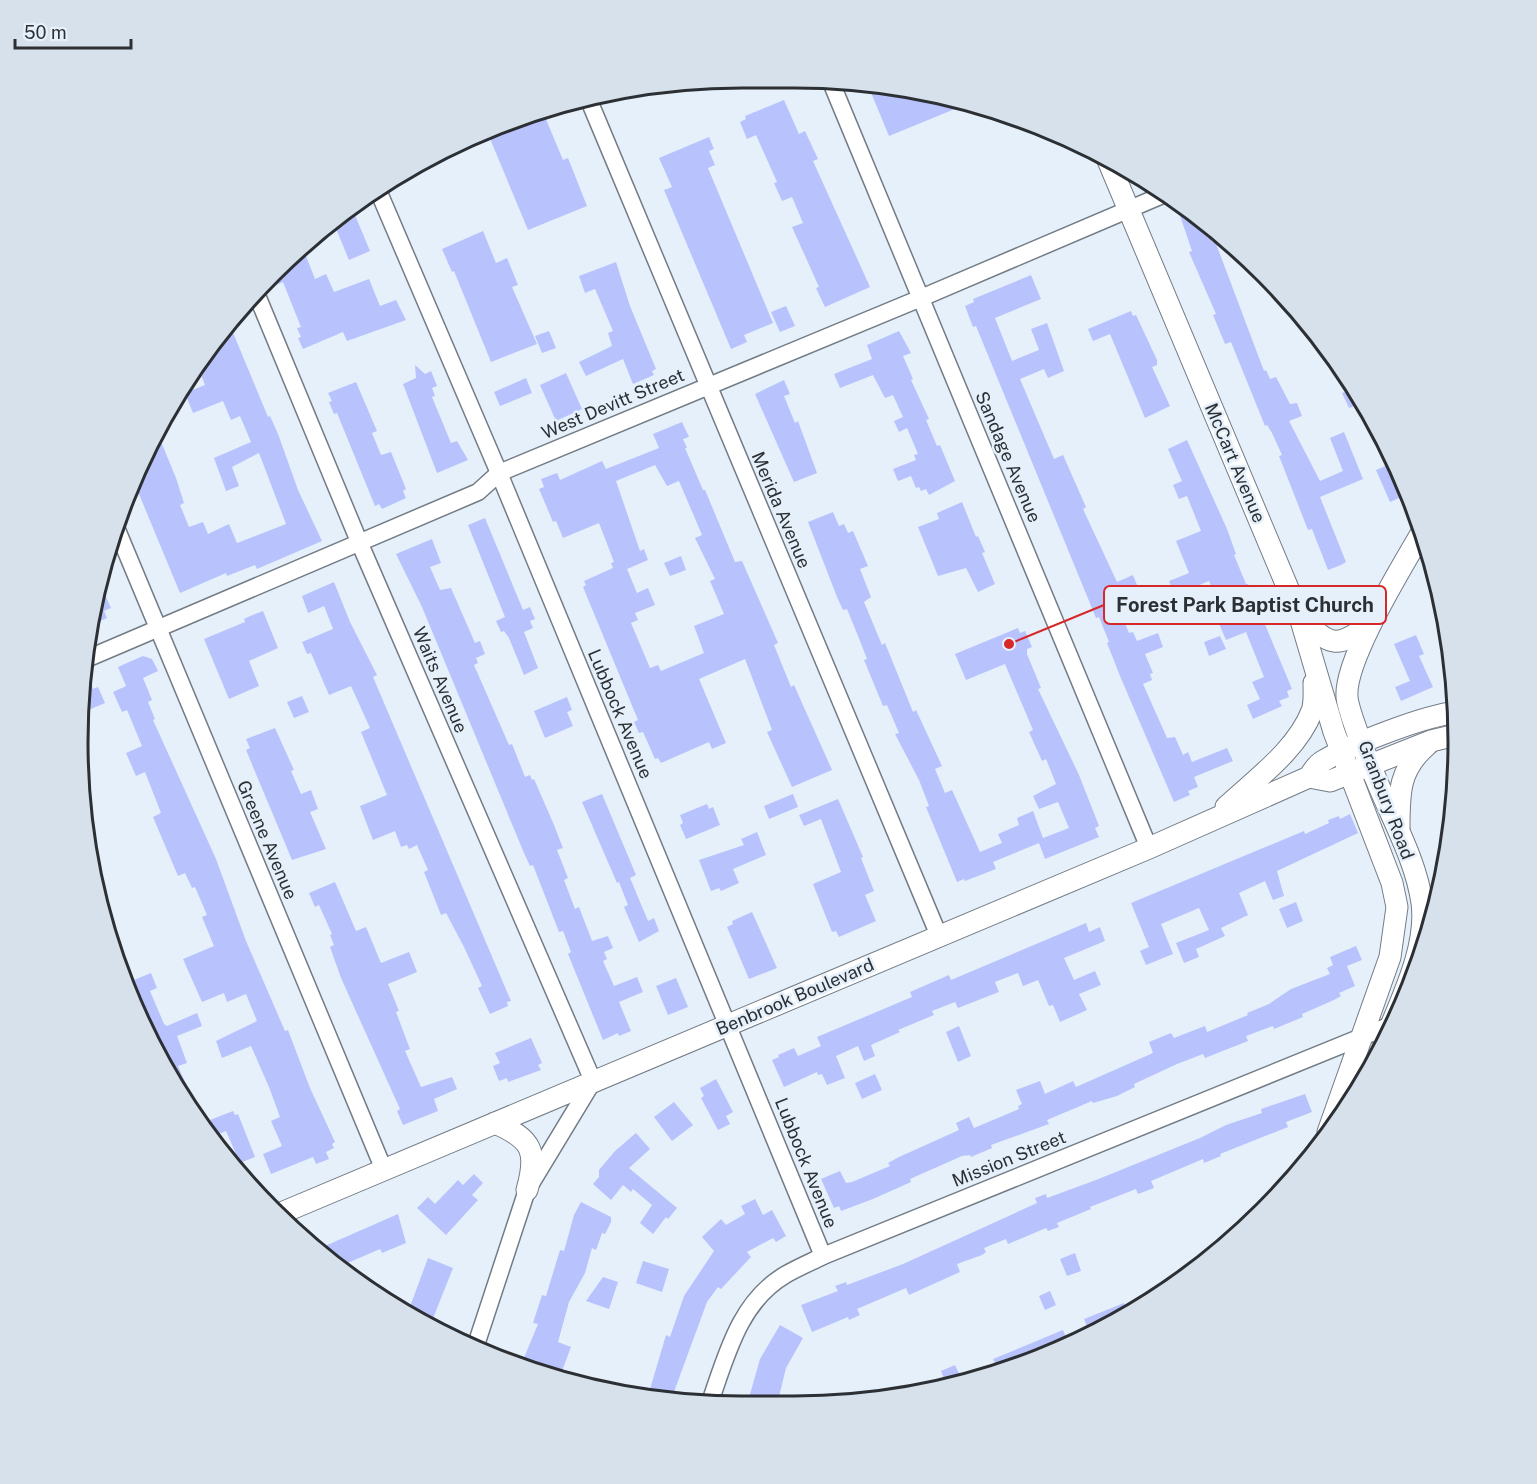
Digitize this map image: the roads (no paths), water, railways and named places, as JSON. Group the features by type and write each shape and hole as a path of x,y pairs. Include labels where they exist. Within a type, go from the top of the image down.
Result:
{"street":[{"name":"Sandage Avenue","path":"834,90 1149,848"},
{"name":"Merida Avenue","path":"592,107 939,936"},
{"name":"McCart Avenue","path":"1113,171 1300,617 1315,673 1348,774"},
{"name":"Lubbock Avenue","path":"381,198 499,473 823,1256"},
{"name":"West Devitt Street","path":"94,656 478,492 499,473 921,298 1156,198"},
{"name":"Waits Avenue","path":"260,302 360,544 593,1081"},
{"name":"Greene Avenue","path":"121,539 384,1170"},
{"name":"Granbury Road","path":"1417,541 1371,623 1353,668 1347,697 1370,765 1416,876 1422,905 1417,942"},
{"path":"1300,617 1325,641 1332,642 1346,641 1371,623"},
{"path":"1216,817 1269,768 1299,734 1313,709 1315,673"},
{"name":"Benbrook Boulevard","path":"287,1211 1149,848 1309,777 1322,761 1342,752 1361,736 1447,715"},
{"name":"Benbrook Boulevard","path":"1309,777 1330,781 1431,741 1448,737"},
{"path":"1399,834 1403,777 1411,759 1431,741"},
{"name":"Granbury Road","path":"1336,1107 1390,957 1397,907 1392,883 1348,774"},
{"name":"Mission Street","path":"714,1395 735,1332 748,1311 767,1289 784,1275 823,1256 1360,1037 1379,1035"},
{"path":"527,1190 593,1081"},
{"path":"478,1339 534,1165 529,1146 513,1131 495,1122"}],"place":[{"name":"Forest Park Baptist Church","path":"1009,644"}]}
